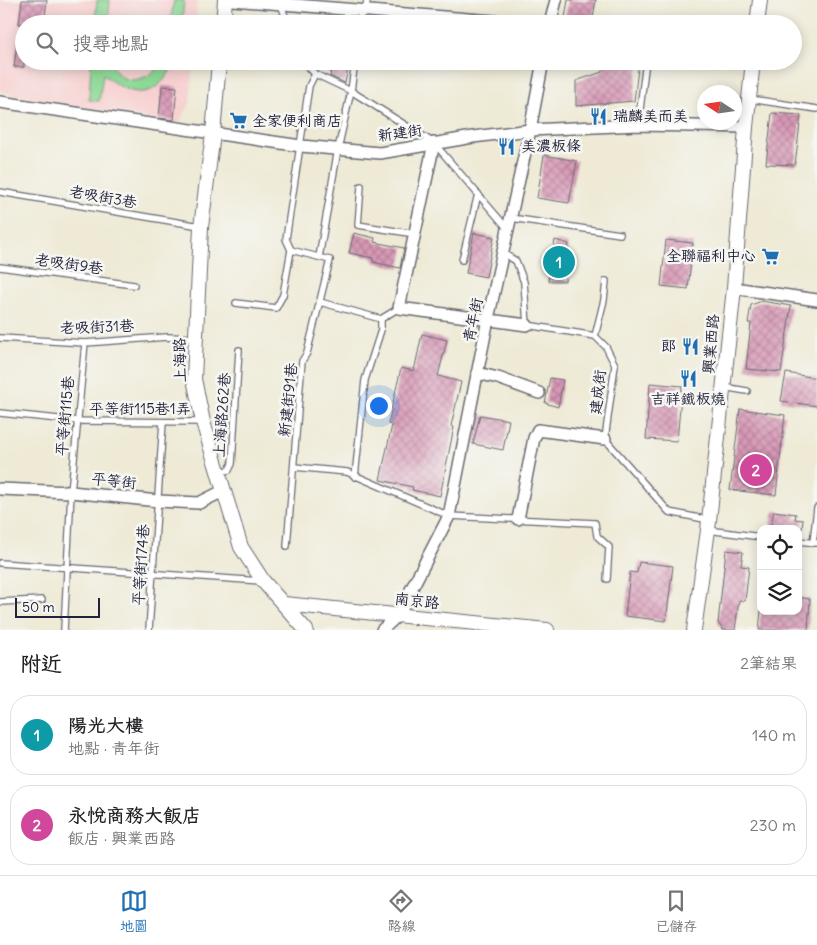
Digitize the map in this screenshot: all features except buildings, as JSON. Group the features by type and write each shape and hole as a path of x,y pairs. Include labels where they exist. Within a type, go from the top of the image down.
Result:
{"street":[{"path":"224,15 225,0"},
{"path":"232,0 365,7 443,15"},
{"path":"552,15 556,0"},
{"path":"758,15 760,0"},
{"name":"上海路","path":"218,70 213,134 201,227 194,379 203,422 241,547 263,581 306,630"},
{"name":"青年街","path":"382,630 398,615 449,516 488,319 530,130 541,70"},
{"name":"興業西路","path":"694,630 708,525 734,288 752,70"},
{"name":"新建街","path":"0,102 301,146 380,153 530,130 638,125 746,127"},
{"path":"434,144 399,308 527,325"},
{"path":"734,288 817,300"},
{"path":"477,373 498,378 539,393"},
{"path":"518,520 534,438 538,430 605,439"},
{"name":"平等街","path":"0,489 71,492 158,501 199,503 223,492"},
{"name":"南京路","path":"284,604 547,630"}],"lane":[{"path":"280,2 285,15"},
{"path":"311,70 315,74 351,91 434,144 478,194 510,223 620,234"},
{"path":"291,250 319,257 354,70"},
{"path":"638,125 645,70"},
{"path":"236,303 276,308 283,296 291,250 286,239 309,86 315,74"},
{"path":"749,99 817,109"},
{"path":"361,186 358,225 415,234"},
{"name":"老吸街3巷","path":"0,192 201,227"},
{"path":"462,260 478,194"},
{"path":"503,253 516,261 524,282 527,325 595,336 604,300 606,281"},
{"name":"新建街91巷","path":"287,546 302,361 308,352 330,260 319,257"},
{"name":"老吸街9巷","path":"0,267 134,285"},
{"path":"320,302 381,319 399,308"},
{"path":"355,477 364,380 381,330 381,319"},
{"name":"建成街","path":"595,336 606,347 615,365 605,439"},
{"name":"老吸街31巷","path":"0,338 85,343 167,337 195,338"},
{"name":"平等街115巷","path":"64,630 71,492 85,343"},
{"name":"上海路262巷","path":"218,472 229,470 232,464 239,350"},
{"path":"723,387 747,390"},
{"name":"平等街115巷1弄","path":"0,413 78,421 203,422"},
{"name":"平等街174巷","path":"149,630 163,422"},
{"path":"605,439 669,512 708,525 757,536"},
{"path":"294,467 347,472 449,516 595,524 597,536 609,547 607,579"},
{"path":"802,541 815,543 817,508"},
{"path":"0,563 263,581"},
{"path":"0,602 42,600"}],"shaded area":[{"path":"0,0 197,0 196,15 15,15 15,70 192,70 190,104 178,124 0,92"}],"green space":[{"path":"97,0 110,0 109,15 96,15"},
{"path":"174,0 184,0 183,15 172,15"},
{"path":"91,70 115,70 119,75 131,80 144,77 156,70 170,70 161,83 153,89 144,92 134,92 114,83 103,74 99,101 89,100"}],"place":[{"name":"瑞麟美而美","path":"599,116"},
{"name":"全家便利商店","path":"238,121"},
{"name":"美濃板條","path":"507,146"},
{"name":"全聯福利中心","path":"770,256"},
{"name":"陽光大樓","path":"559,262"},
{"name":"郎","path":"690,346"},
{"name":"吉祥鐵板燒","path":"688,378"},
{"name":"永悅商務大飯店","path":"756,470"}]}
